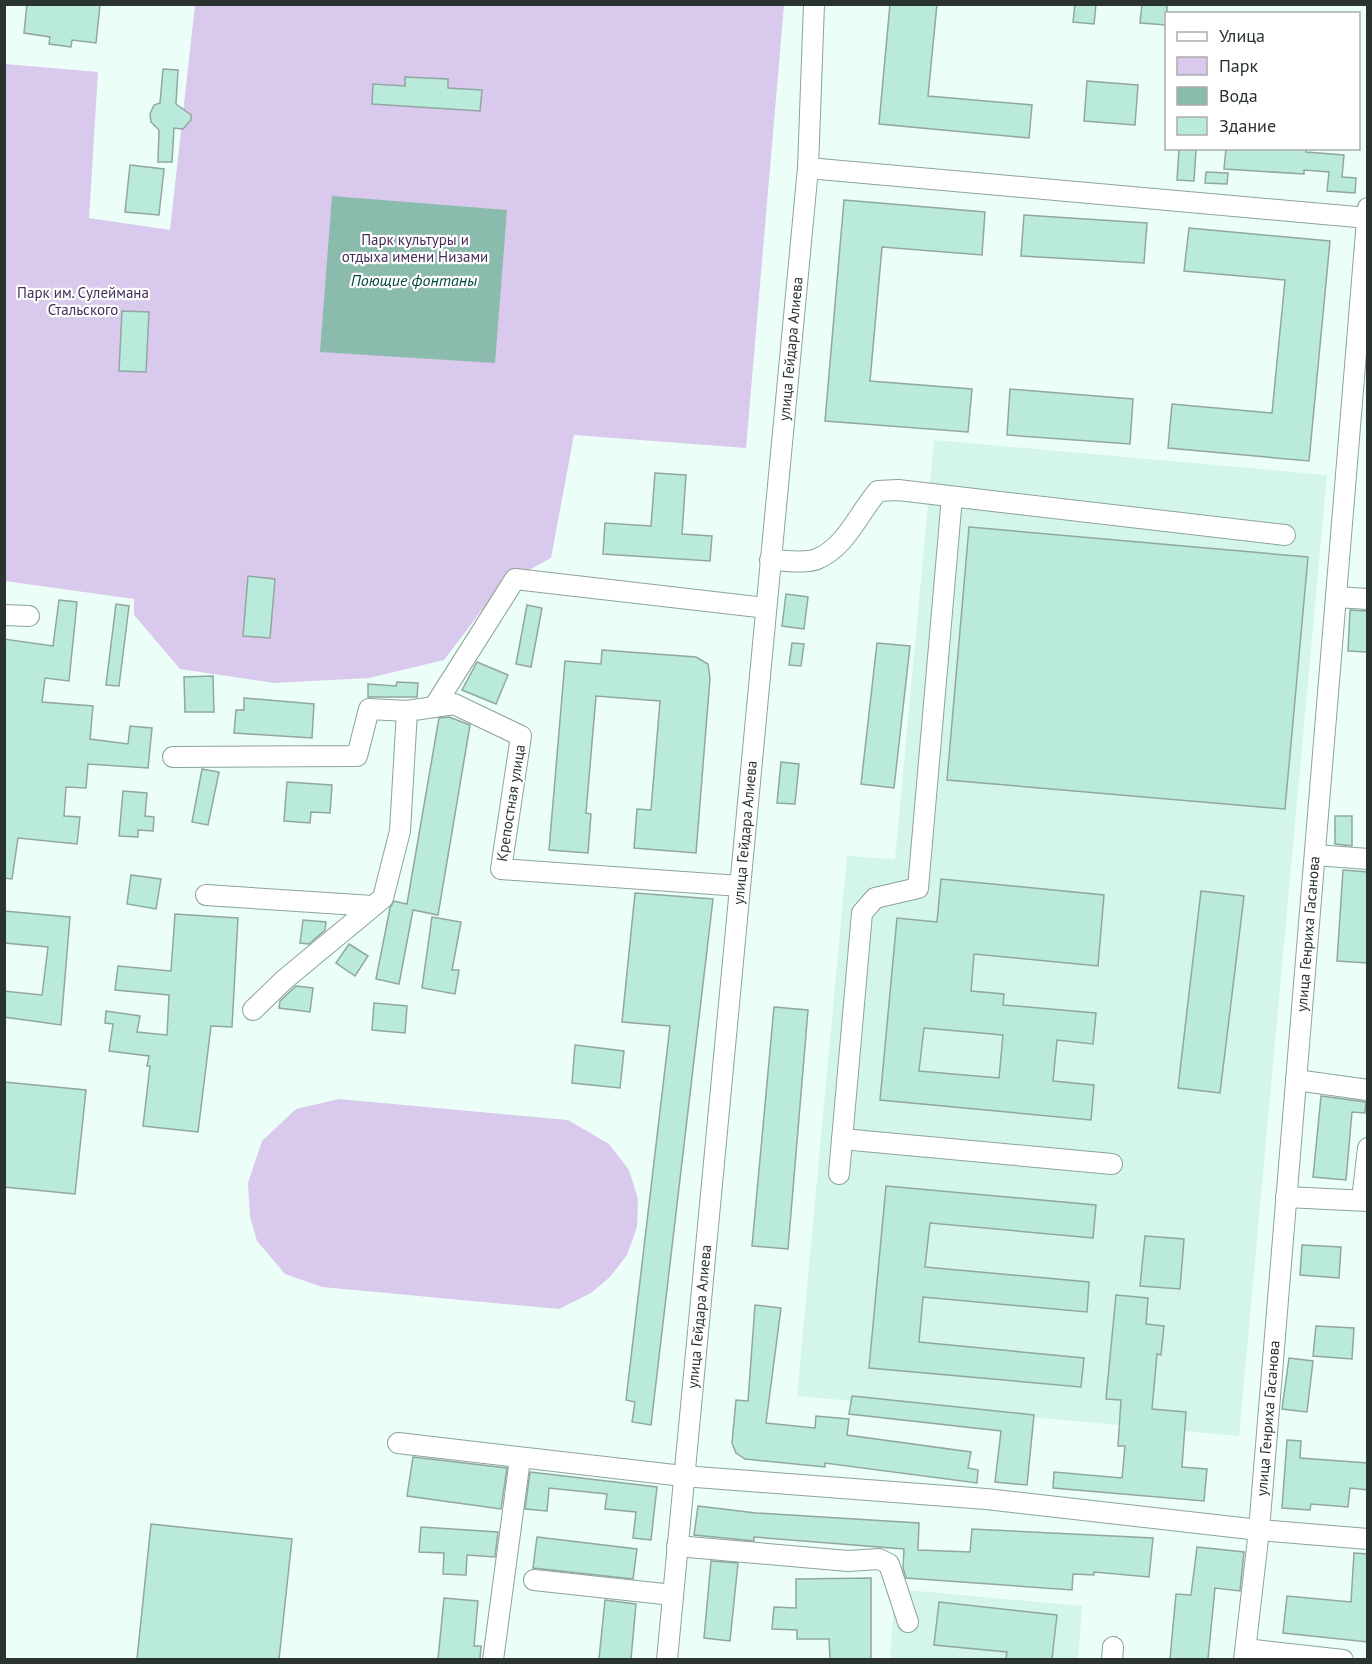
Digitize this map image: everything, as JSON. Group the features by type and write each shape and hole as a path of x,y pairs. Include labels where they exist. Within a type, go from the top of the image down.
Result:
{"street":[{"name":"улица Гейдара Алиева","path":"667,1659 808,168 814,4"},
{"path":"808,168 1367,214"},
{"name":"улица Генриха Гасанова","path":"1245,1654 1259,1530 1367,214"},
{"path":"770,560 815,560 841,543 862,510 878,491 952,497 1285,535"},
{"path":"839,1174 862,913 875,898 918,888 952,497"},
{"path":"434,707 515,579 766,608"},
{"path":"1336,597 1368,599"},
{"path":"4,615 29,616"},
{"name":"Крепостная улица","path":"173,757 357,756 369,709 407,711 454,704 521,736 501,869 740,886"},
{"path":"253,1010 284,980 383,898 400,831 407,711"},
{"path":"1315,855 1368,859"},
{"path":"206,895 373,906"},
{"path":"1296,1080 1368,1090"},
{"path":"842,1139 1112,1164"},
{"path":"1286,1197 1365,1201 1368,1149"},
{"path":"398,1443 520,1459 683,1476 986,1499 1259,1530 1368,1539"},
{"path":"493,1659 520,1459"},
{"path":"677,1546 848,1561 879,1559 889,1564 908,1622"},
{"path":"534,1580 673,1595"},
{"path":"1245,1654 1344,1659"}],"shaded area":[{"path":"934,440 1327,475 1239,1436 797,1396 847,856 895,859"},
{"path":"895,1589 1082,1606 1078,1659 890,1660"}],"green space":[{"name":"Парк культуры и отдыха имени Низами","path":"195,5 784,5 746,448 574,435 551,558 501,585 444,660 369,678 274,683 180,669 134,615 134,599 5,581 5,64 98,72 89,218 170,230"},
{"path":"339,1099 568,1120 609,1144 629,1170 638,1199 637,1227 627,1255 610,1277 591,1293 559,1309 322,1287 285,1274 257,1241 250,1217 248,1183 262,1141 296,1109"}],"water":[{"name":"Поющие фонтаны","path":"332,196 507,210 495,363 320,352"}],"building":[{"path":"27,4 100,4 96,43 72,40 71,47 49,44 50,37 24,33"},
{"path":"890,4 937,4 928,96 1032,105 1029,138 879,124"},
{"path":"1075,4 1096,4 1094,24 1073,22"},
{"path":"1142,4 1167,4 1165,25 1140,23"},
{"path":"163,69 178,70 176,104 191,115 191,120 183,129 174,128 172,162 158,162 159,130 151,122 150,114 154,105 160,103"},
{"path":"405,77 448,79 448,88 482,90 480,111 372,104 373,84 405,86"},
{"path":"1087,81 1138,85 1135,125 1084,121"},
{"path":"1179,150 1196,150 1194,181 1177,180"},
{"path":"1226,150 1306,150 1306,152 1344,155 1342,177 1356,178 1355,193 1327,191 1329,172 1304,170 1304,174 1224,169"},
{"path":"130,165 164,169 159,215 125,212"},
{"path":"1206,172 1228,173 1227,184 1205,183"},
{"path":"844,200 985,212 982,255 882,247 870,381 972,389 968,432 825,421"},
{"path":"1024,215 1147,223 1144,263 1021,256"},
{"path":"1189,228 1330,241 1309,461 1168,448 1172,404 1272,413 1285,280 1184,271"},
{"path":"122,311 149,312 146,372 119,371"},
{"path":"1010,389 1133,399 1130,444 1007,435"},
{"path":"655,473 686,475 682,534 712,536 710,561 603,554 605,523 651,526"},
{"path":"969,527 1308,557 1285,809 947,780"},
{"path":"248,576 275,579 270,638 243,636"},
{"path":"786,594 808,597 804,629 782,626"},
{"path":"59,600 77,602 69,681 45,678 42,702 93,706 90,739 128,744 130,726 152,728 148,768 88,764 86,788 66,787 64,816 80,817 77,844 18,838 12,879 4,878 4,639 53,646"},
{"path":"116,604 129,606 119,686 106,685"},
{"path":"527,605 542,608 531,667 516,664"},
{"path":"1350,610 1368,611 1367,652 1348,651"},
{"path":"792,643 804,644 801,666 789,665"},
{"path":"877,643 910,646 894,788 861,784"},
{"path":"602,650 696,657 708,664 710,678 696,853 634,848 637,809 651,810 660,701 596,696 586,813 591,814 588,853 549,850 565,661 601,664"},
{"path":"477,662 508,675 496,704 462,690"},
{"path":"213,676 214,712 185,712 184,677"},
{"path":"397,682 418,683 417,697 368,697 368,684 396,686"},
{"path":"244,698 314,704 312,738 234,733 236,710 244,710"},
{"path":"449,717 470,725 438,915 413,910 399,984 376,979 390,908 394,901 407,904 439,718"},
{"path":"781,762 799,764 795,804 777,803"},
{"path":"202,769 219,772 208,825 192,822"},
{"path":"287,782 332,785 330,813 311,812 310,823 284,821"},
{"path":"123,791 147,793 145,816 154,817 153,831 138,830 138,837 119,836"},
{"path":"1335,816 1352,816 1352,846 1335,844"},
{"path":"1343,870 1368,872 1368,963 1337,961"},
{"path":"131,875 161,879 156,909 127,904"},
{"path":"941,879 1104,895 1098,966 974,954 971,991 1004,994 1003,1005 1096,1013 1093,1044 1057,1040 1053,1081 1094,1085 1091,1120 880,1100 897,918 937,922","holes":["924,1028 1003,1035 999,1078 919,1071"]},
{"path":"1201,891 1244,896 1220,1093 1178,1088"},
{"path":"635,893 713,899 651,1425 632,1422 635,1402 626,1400 670,1026 622,1022"},
{"path":"4,911 70,917 61,1025 4,1017 4,991 42,995 48,947 4,943"},
{"path":"175,914 238,918 232,1027 211,1026 198,1132 143,1126 150,1066 147,1066 149,1056 109,1051 113,1024 105,1023 106,1011 140,1016 137,1032 167,1035 169,995 115,990 118,966 171,971"},
{"path":"432,917 461,922 452,970 459,970 455,994 422,988"},
{"path":"303,920 326,922 325,930 309,944 300,943"},
{"path":"349,944 368,956 355,976 336,963"},
{"path":"296,986 313,988 310,1012 279,1008 280,1001"},
{"path":"374,1003 407,1006 405,1033 372,1030"},
{"path":"774,1007 808,1010 788,1249 752,1246"},
{"path":"575,1045 624,1051 620,1088 572,1083"},
{"path":"4,1082 86,1090 75,1194 4,1187"},
{"path":"1321,1096 1366,1102 1365,1113 1352,1112 1346,1180 1313,1177"},
{"path":"886,1186 1096,1205 1093,1238 930,1223 925,1267 1089,1282 1087,1312 923,1297 919,1342 1084,1358 1081,1387 869,1368"},
{"path":"1145,1236 1184,1239 1180,1289 1140,1286"},
{"path":"1302,1245 1341,1247 1339,1278 1300,1275"},
{"path":"1116,1295 1148,1298 1146,1324 1164,1326 1161,1355 1157,1354 1152,1409 1186,1412 1182,1467 1207,1469 1204,1501 1053,1488 1054,1472 1122,1478 1125,1446 1118,1446 1121,1400 1106,1399"},
{"path":"755,1305 781,1308 766,1423 815,1428 816,1416 849,1419 847,1435 971,1452 968,1468 978,1470 977,1483 825,1463 825,1467 745,1459 736,1453 732,1443 736,1400 748,1401"},
{"path":"1316,1326 1354,1328 1352,1359 1313,1356"},
{"path":"1289,1358 1313,1361 1307,1412 1282,1409"},
{"path":"852,1396 1034,1415 1027,1485 995,1482 1001,1431 849,1414"},
{"path":"1287,1440 1301,1441 1300,1458 1368,1463 1368,1490 1350,1488 1348,1507 1311,1504 1310,1510 1282,1508"},
{"path":"413,1457 507,1468 501,1509 407,1496"},
{"path":"530,1472 657,1487 651,1540 633,1538 636,1512 605,1509 607,1494 549,1488 547,1511 525,1509"},
{"path":"698,1506 756,1513 919,1523 918,1550 970,1552 972,1529 1153,1538 1149,1577 1094,1572 1094,1575 1073,1574 1072,1590 906,1578 903,1568 904,1549 754,1537 754,1541 694,1535"},
{"path":"151,1524 292,1539 279,1659 137,1659"},
{"path":"421,1527 498,1532 495,1557 467,1555 466,1575 443,1574 444,1553 419,1552"},
{"path":"537,1537 637,1549 633,1579 533,1568"},
{"path":"1197,1547 1244,1552 1240,1591 1215,1588 1208,1659 1170,1659 1176,1594 1191,1595"},
{"path":"1354,1553 1368,1554 1368,1642 1283,1633 1287,1596 1351,1602"},
{"path":"711,1561 738,1563 730,1641 704,1638"},
{"path":"871,1578 871,1659 830,1659 829,1639 797,1639 797,1630 772,1629 774,1607 796,1608 796,1579"},
{"path":"444,1598 478,1601 474,1646 481,1646 480,1659 438,1659"},
{"path":"605,1600 636,1604 631,1659 599,1659"},
{"path":"939,1602 1057,1615 1052,1659 1006,1659 1007,1652 934,1645"}],"park label":[{"name":"Парк им. Сулеймана Стальского","path":"83,302"}]}
